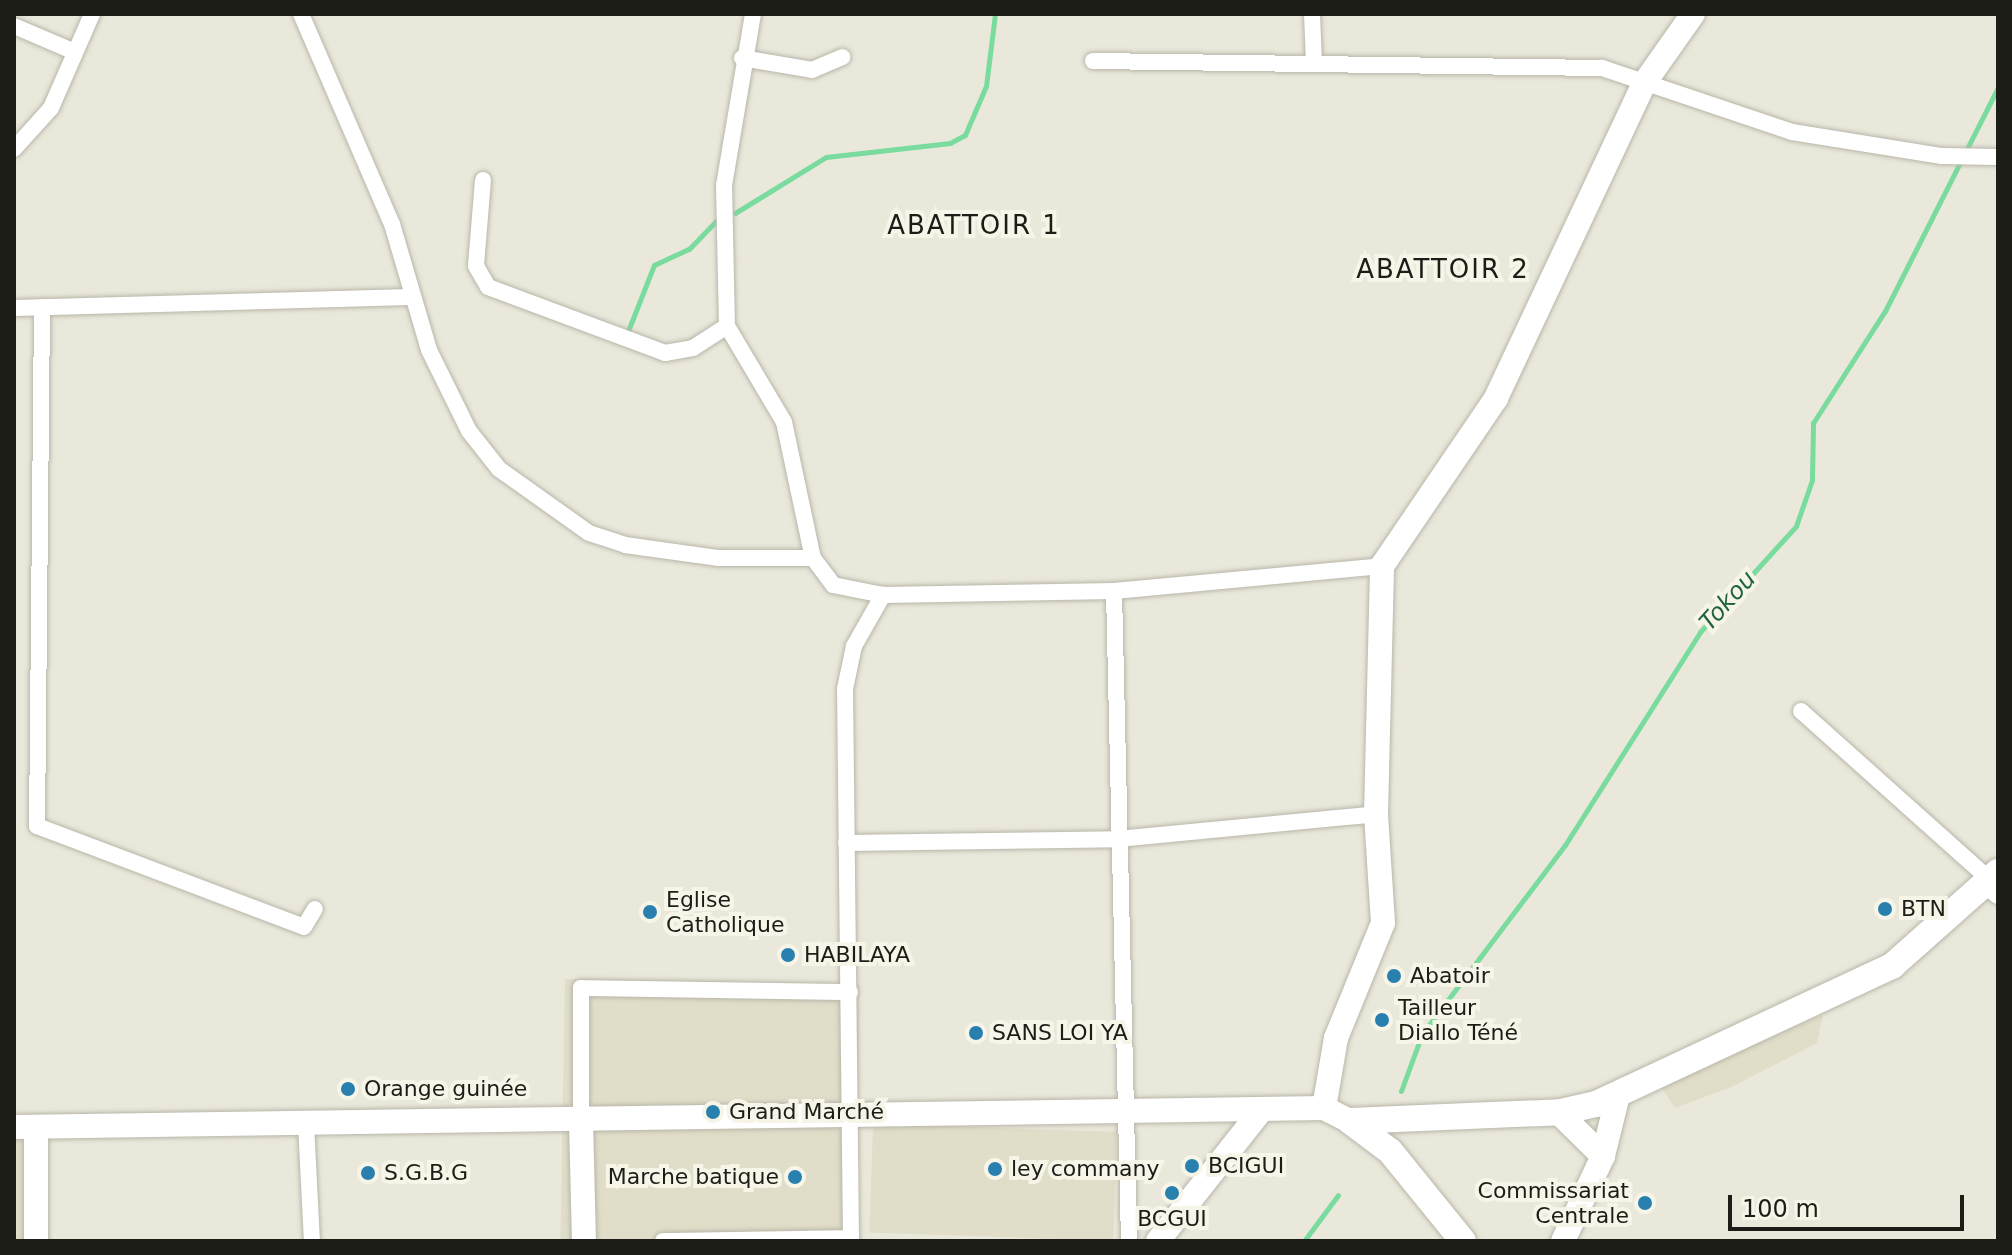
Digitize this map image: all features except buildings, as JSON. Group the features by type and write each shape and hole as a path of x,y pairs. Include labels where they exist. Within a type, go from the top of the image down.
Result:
{"main road":[{"path":"1324,1108 1336,1038 1383,923 1376,814 1382,566 1496,398 1645,82 1693,14"},
{"path":"1350,1121 1558,1112 1607,1099 1892,966 1993,884"},
{"path":"1563,1241 1603,1156 1607,1099"},
{"path":"36,1241 25,1127 1259,1113 1324,1108 1350,1121 1390,1151 1463,1241"},
{"path":"1558,1112 1603,1156"},
{"path":"1158,1241 1259,1113"},
{"path":"581,1120 584,1241"}],"street":[{"path":"14,149 51,108 92,14"},
{"path":"301,14 392,224 411,297 469,431 499,469 589,533 719,558 813,558"},
{"path":"753,14 742,58 724,185 727,326 784,422 813,558 833,585 883,595 1114,591 1382,566"},
{"path":"1312,14 1314,64"},
{"path":"14,26 75,52"},
{"path":"742,58 812,70 842,57"},
{"path":"1093,61 1556,63 1645,82 1792,132 1942,156 1998,157"},
{"path":"483,180 476,266 488,287 665,353 693,348 727,326"},
{"path":"14,308 248,296 411,297"},
{"path":"42,307 37,826 304,927 315,909"},
{"path":"1114,591 1129,1241"},
{"path":"663,1241 851,1239 845,689 854,646 883,595"},
{"path":"1801,711 1993,884"},
{"path":"846,843 1118,839 1376,814"},
{"path":"581,1120 581,988 850,992"},
{"path":"306,1124 312,1241"}],"shaded area":[{"name":"Grand Marché","path":"565,979 860,984 855,1241 560,1241"},
{"path":"1823,1015 1817,1043 1731,1087 1675,1108 1659,1084"},
{"name":"ley commany","path":"873,1123 1117,1132 1113,1241 869,1232"},
{"path":"14,1139 27,1139 27,1241 14,1241"}],"waterway":[{"path":"735,213 826,157 950,143 965,135 986,86 995,14"},
{"name":"Tokou","path":"1401,1091 1422,1034 1565,845 1700,632 1796,526 1812,480 1813,423 1885,311 1998,87"},
{"path":"628,331 654,265 689,249 716,221"},
{"path":"1304,1241 1338,1195"}],"place":[{"name":"BTN","path":"1885,909"},
{"name":"Eglise Catholique","path":"650,912"},
{"name":"HABILAYA","path":"788,955"},
{"name":"Abatoir","path":"1394,976"},
{"name":"Tailleur Diallo Téné","path":"1382,1020"},
{"name":"SANS LOI YA","path":"976,1033"},
{"name":"Orange guinée","path":"348,1089"},
{"name":"Grand Marché","path":"713,1112"},
{"name":"BCIGUI","path":"1192,1166"},
{"name":"ley commany","path":"995,1169"},
{"name":"S.G.B.G","path":"368,1173"},
{"name":"Marche batique","path":"795,1177"},
{"name":"BCGUI","path":"1172,1193"},
{"name":"Commissariat Centrale","path":"1645,1203"}],"district":[{"name":"ABATTOIR 1","path":"974,226"},
{"name":"ABATTOIR 2","path":"1443,270"}]}
